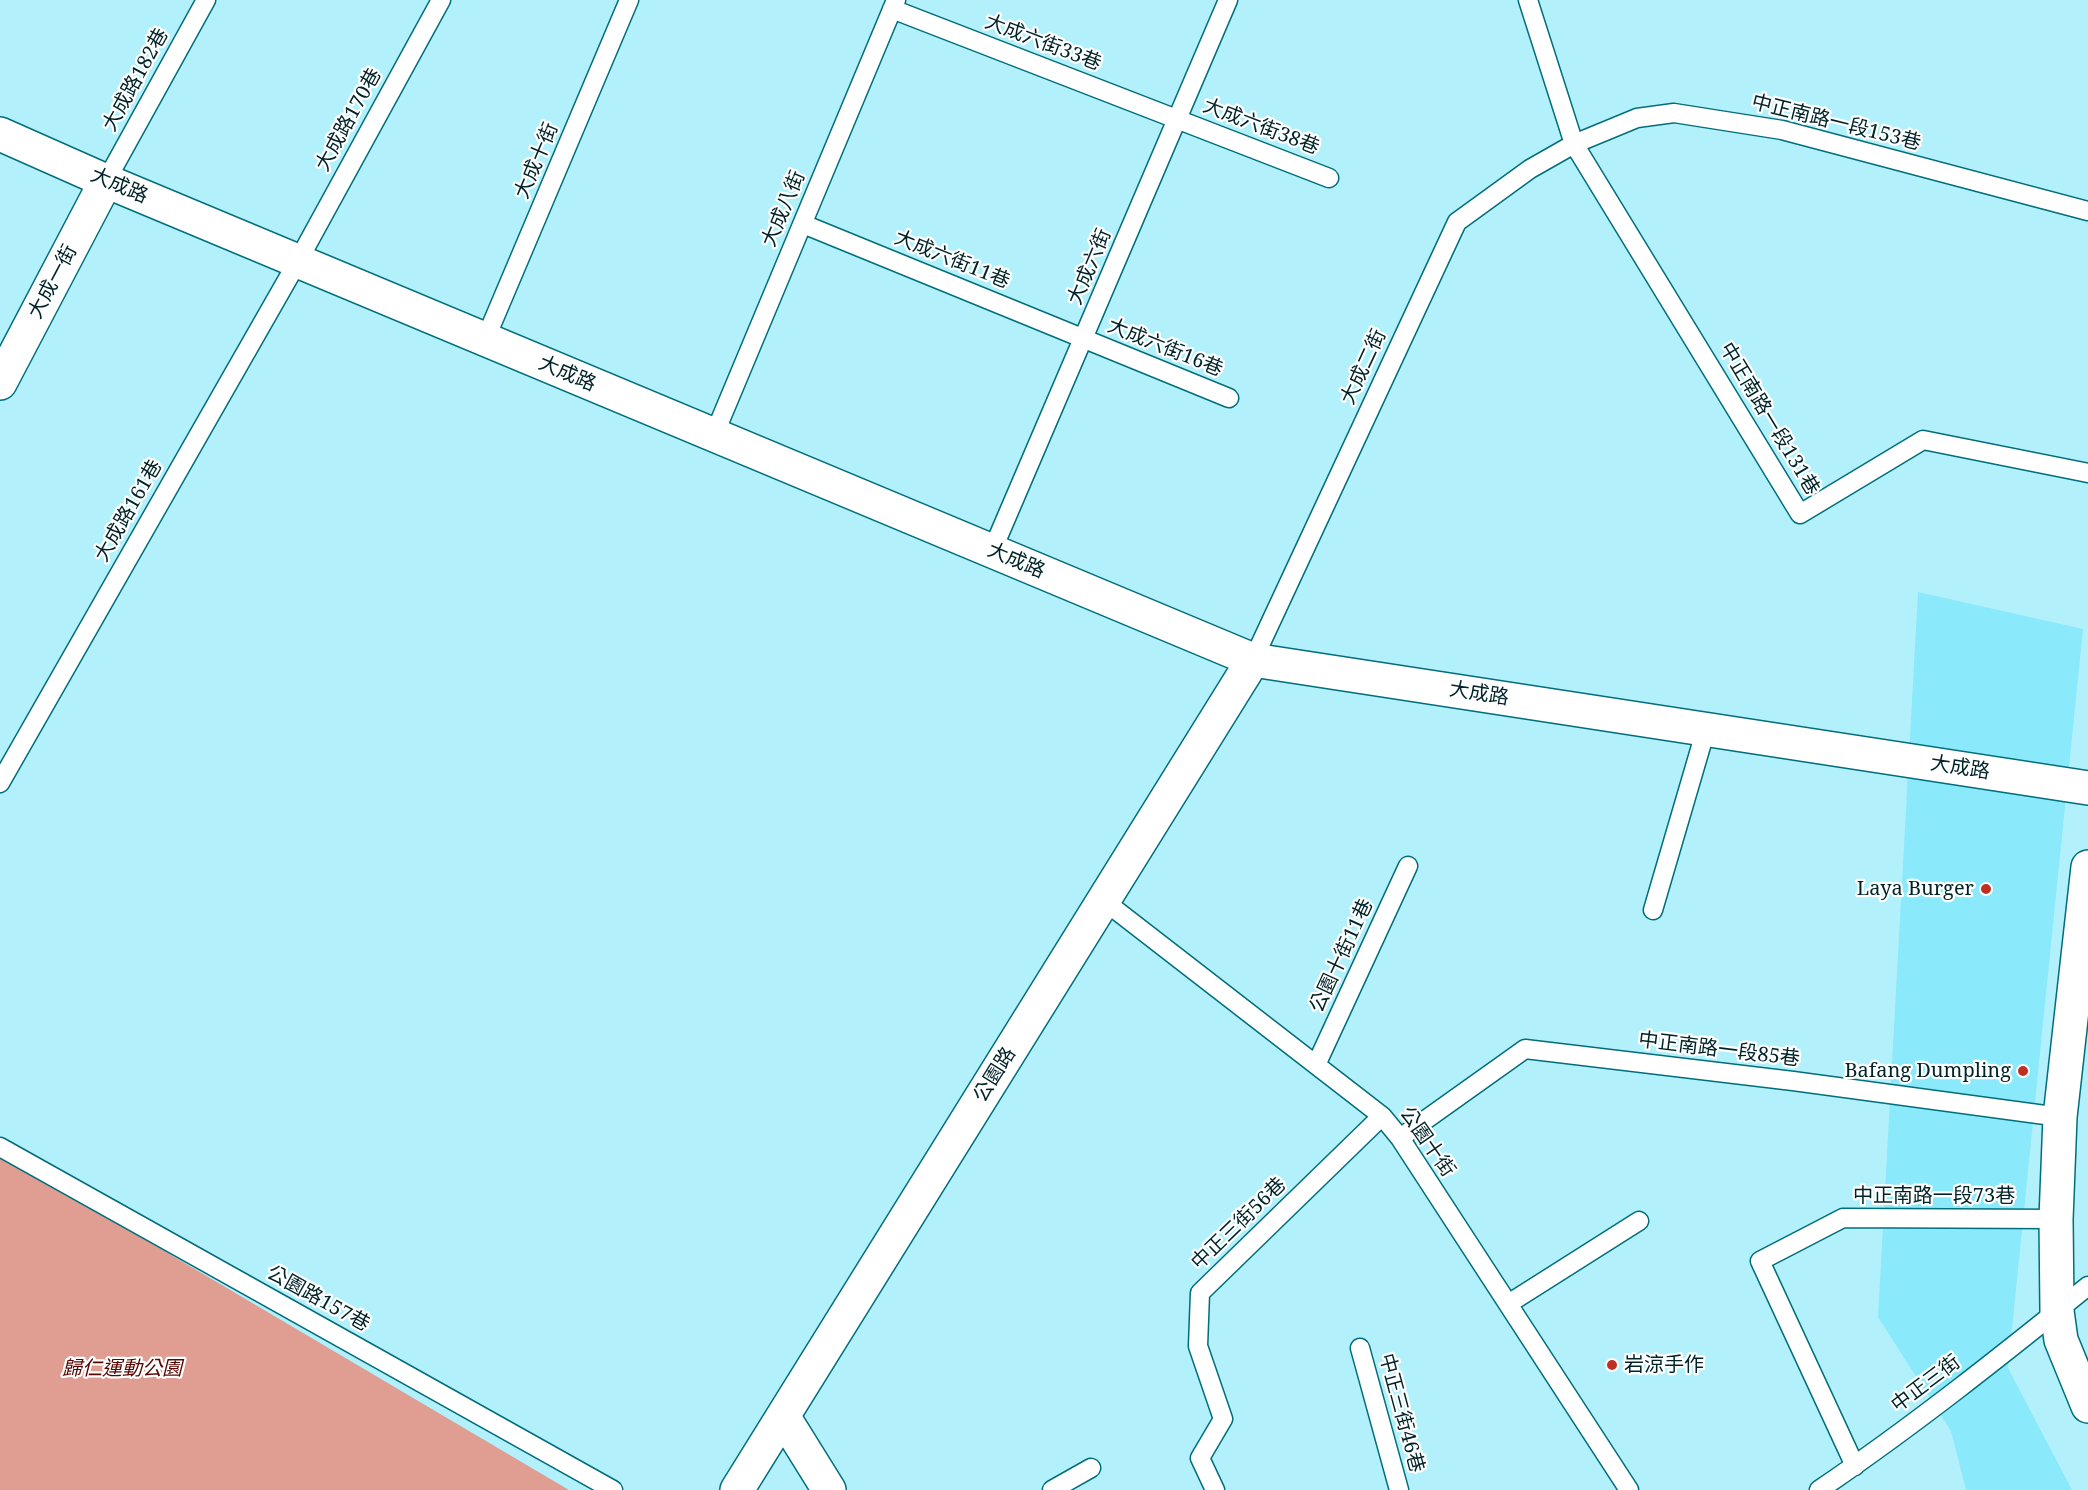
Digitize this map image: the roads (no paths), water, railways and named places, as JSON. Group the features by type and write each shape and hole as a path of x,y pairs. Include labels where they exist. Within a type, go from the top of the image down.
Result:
{"street":[{"name":"大成路","path":"0,134 106,181 1253,660 2088,788"},
{"name":"大成一街","path":"0,383 106,181"},
{"name":"公園路","path":"737,1490 1253,660"},
{"path":"2088,867 2060,1118 2056,1219 2057,1311 2061,1340 2088,1406"},
{"path":"783,1416 830,1490"}],"lane":[{"name":"大成路182巷","path":"106,181 206,0"},
{"name":"大成路170巷","path":"298,261 441,0"},
{"name":"大成十街","path":"485,340 629,0"},
{"name":"大成六街","path":"993,551 1228,0"},
{"path":"1528,0 1574,144"},
{"name":"大成六街33巷","path":"894,5 1177,119"},
{"name":"大成八街","path":"714,435 894,5"},
{"name":"中正南路一段153巷","path":"1574,144 1637,118 1674,113 1782,130 2088,211"},
{"name":"大成六街38巷","path":"1177,119 1329,178"},
{"name":"中正南路一段131巷","path":"1574,144 1800,514 1923,440 2088,473"},
{"name":"大成二街","path":"1253,660 1457,222 1530,169 1574,144"},
{"name":"大成六街11巷","path":"802,224 1084,339"},
{"name":"大成路161巷","path":"0,783 298,261"},
{"name":"大成六街16巷","path":"1084,339 1229,398"},
{"path":"1653,910 1706,729"},
{"name":"公園十街11巷","path":"1316,1065 1408,866"},
{"name":"公園十街","path":"1103,900 1382,1116 1400,1138 1629,1490"},
{"name":"中正南路一段85巷","path":"1400,1138 1525,1049 1781,1080 2060,1118"},
{"name":"中正三街56巷","path":"1215,1490 1200,1458 1223,1419 1198,1346 1200,1293 1382,1116"},
{"name":"公園路157巷","path":"0,1147 613,1490"},
{"name":"中正南路一段73巷","path":"1855,1466 1760,1261 1843,1218 2056,1219"},
{"path":"1508,1304 1639,1221"},
{"name":"中正三街","path":"1819,1490 1855,1466 2088,1286"},
{"name":"中正三街46巷","path":"1360,1348 1399,1490"},
{"path":"1052,1490 1091,1468"}],"place":[{"name":"Laya Burger","path":"1986,889"},
{"name":"Bafang Dumpling","path":"2023,1071"},
{"name":"岩涼手作","path":"1612,1365"}],"park label":[{"name":"歸仁運動公園","path":"122,1369"}]}
